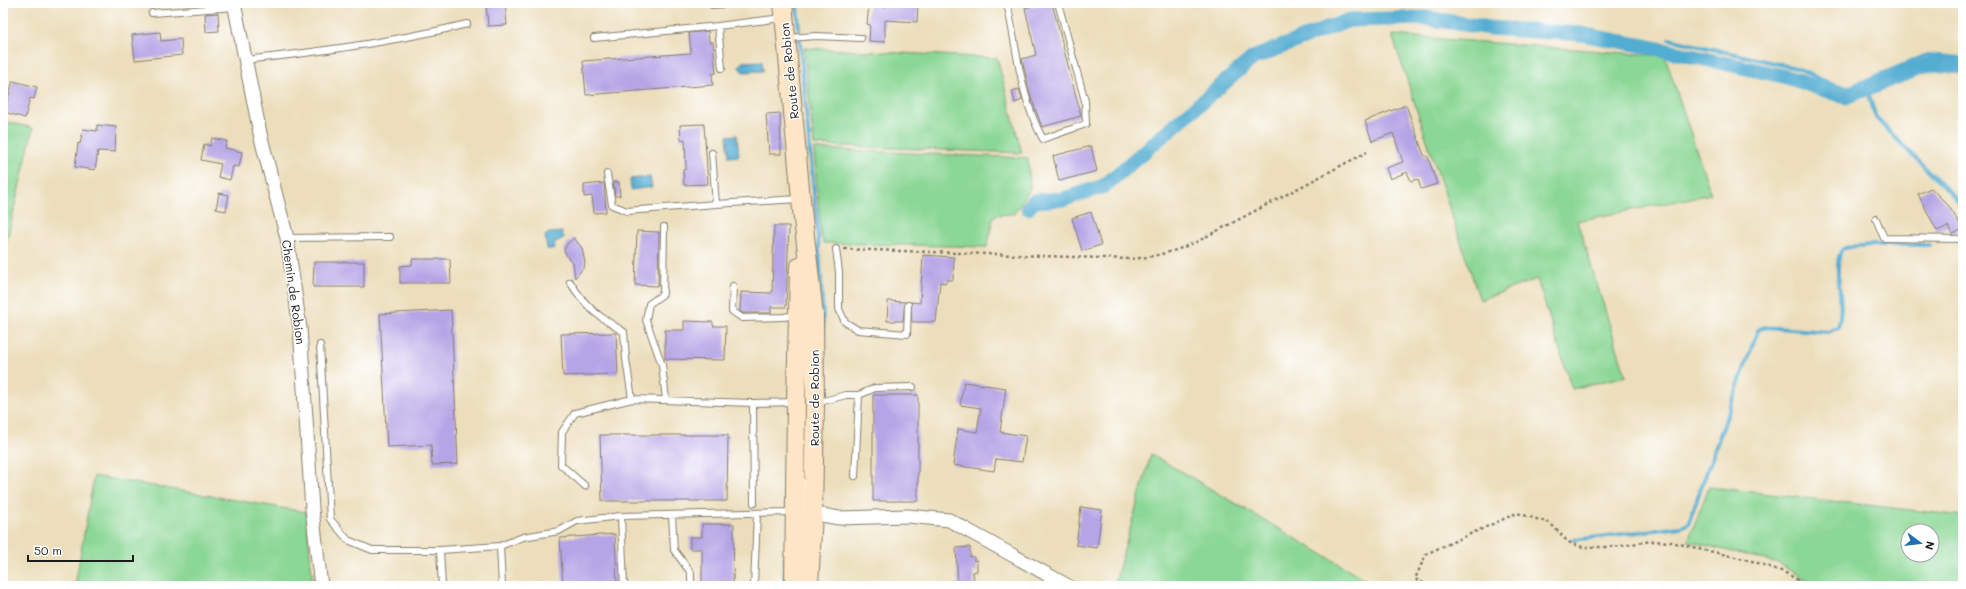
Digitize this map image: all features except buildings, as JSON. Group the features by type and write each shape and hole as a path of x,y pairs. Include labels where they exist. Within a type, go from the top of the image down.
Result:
{"main road":[{"name":"Route de Robion","path":"783,10 787,38 801,205 814,315 805,403 795,445 804,514 794,586"},
{"name":"Route de Robion","path":"801,205 798,315 805,403 804,514 807,586"}],"street":[{"name":"Chemin de Robion","path":"235,5 261,138 287,238 300,328 312,509 321,586"},
{"path":"804,514 839,518 908,516 949,520 1068,586"}],"lane":[{"path":"711,3 712,5 742,3"},
{"path":"1007,3 1016,42 1015,55 1028,100 1043,139 1086,124 1085,101 1058,3"},
{"path":"152,13 235,5"},
{"path":"594,38 718,26 783,10"},
{"path":"245,60 326,51 426,34 467,24"},
{"path":"718,26 722,68"},
{"path":"787,38 816,36 861,38"},
{"path":"712,153 716,204"},
{"path":"607,174 612,205 627,211 716,204 801,205"},
{"path":"1876,219 1884,238 1963,239"},
{"path":"664,227 663,294 648,304 646,320 662,365 666,400"},
{"path":"287,238 390,237"},
{"path":"836,249 839,272 839,309 845,322 858,330 907,334 908,305"},
{"path":"570,282 582,302 599,317 624,332 626,359 632,399"},
{"path":"733,286 732,311 742,318 798,315"},
{"path":"320,345 330,519 348,540 372,550 440,550 500,546 523,537 559,531 577,521 621,516 757,513 804,514"},
{"path":"585,486 561,465 562,432 575,412 632,399 805,403 846,395 859,395 875,388 913,387"},
{"path":"855,476 859,395"},
{"path":"754,403 754,503"},
{"path":"754,586 757,513"},
{"path":"672,515 674,550 691,573 691,586"},
{"path":"621,516 624,586"},
{"path":"500,546 502,586"},
{"path":"804,549 804,571 807,586"},
{"path":"440,550 442,586"}],"path":[{"path":"836,249 1130,259 1152,258 1175,252 1196,242 1367,152"},
{"path":"1429,586 1415,579 1426,554 1517,513 1550,523 1568,542 1582,547 1613,547 1651,541 1671,542 1752,561 1784,572 1808,586"},
{"path":"1795,586 1798,580"}],"green space":[{"path":"1392,35 1665,56 1711,194 1577,221 1626,376 1572,389 1537,279 1480,300"},
{"path":"804,48 997,58 1022,153 814,145"},
{"path":"3,121 33,128 3,257"},
{"path":"814,149 1028,158 1030,189 1014,214 994,215 987,247 824,243 821,236"},
{"path":"1151,454 1365,579 1355,586 1114,586"},
{"path":"94,476 306,512 313,586 75,586"},
{"path":"1709,487 1963,516 1963,586 1815,586 1778,563 1688,541"}],"water":[{"path":"762,61 763,71 743,72 739,68 742,62"},
{"path":"737,135 739,156 729,157 727,136"},
{"path":"650,177 652,187 631,190 630,179"},
{"path":"562,232 564,239 555,242 554,249 547,249 545,236 549,233"}],"waterway":[{"path":"797,3 818,233 824,371"},
{"path":"1028,208 1034,201 1064,199 1104,186 1253,58 1349,20 1426,18 1490,28 1581,34 1650,47 1787,77 1845,97 1928,65 1935,64 1963,67"},
{"path":"1669,39 1796,68 1836,86 1850,87 1927,55 1963,58"},
{"path":"1867,89 1876,118 1963,206"},
{"path":"1573,540 1680,527 1688,524 1758,330 1764,327 1829,332 1838,327 1841,308 1838,265 1840,254 1843,249 1848,247 1870,245 1929,245"},
{"path":"784,586 785,557"}]}
